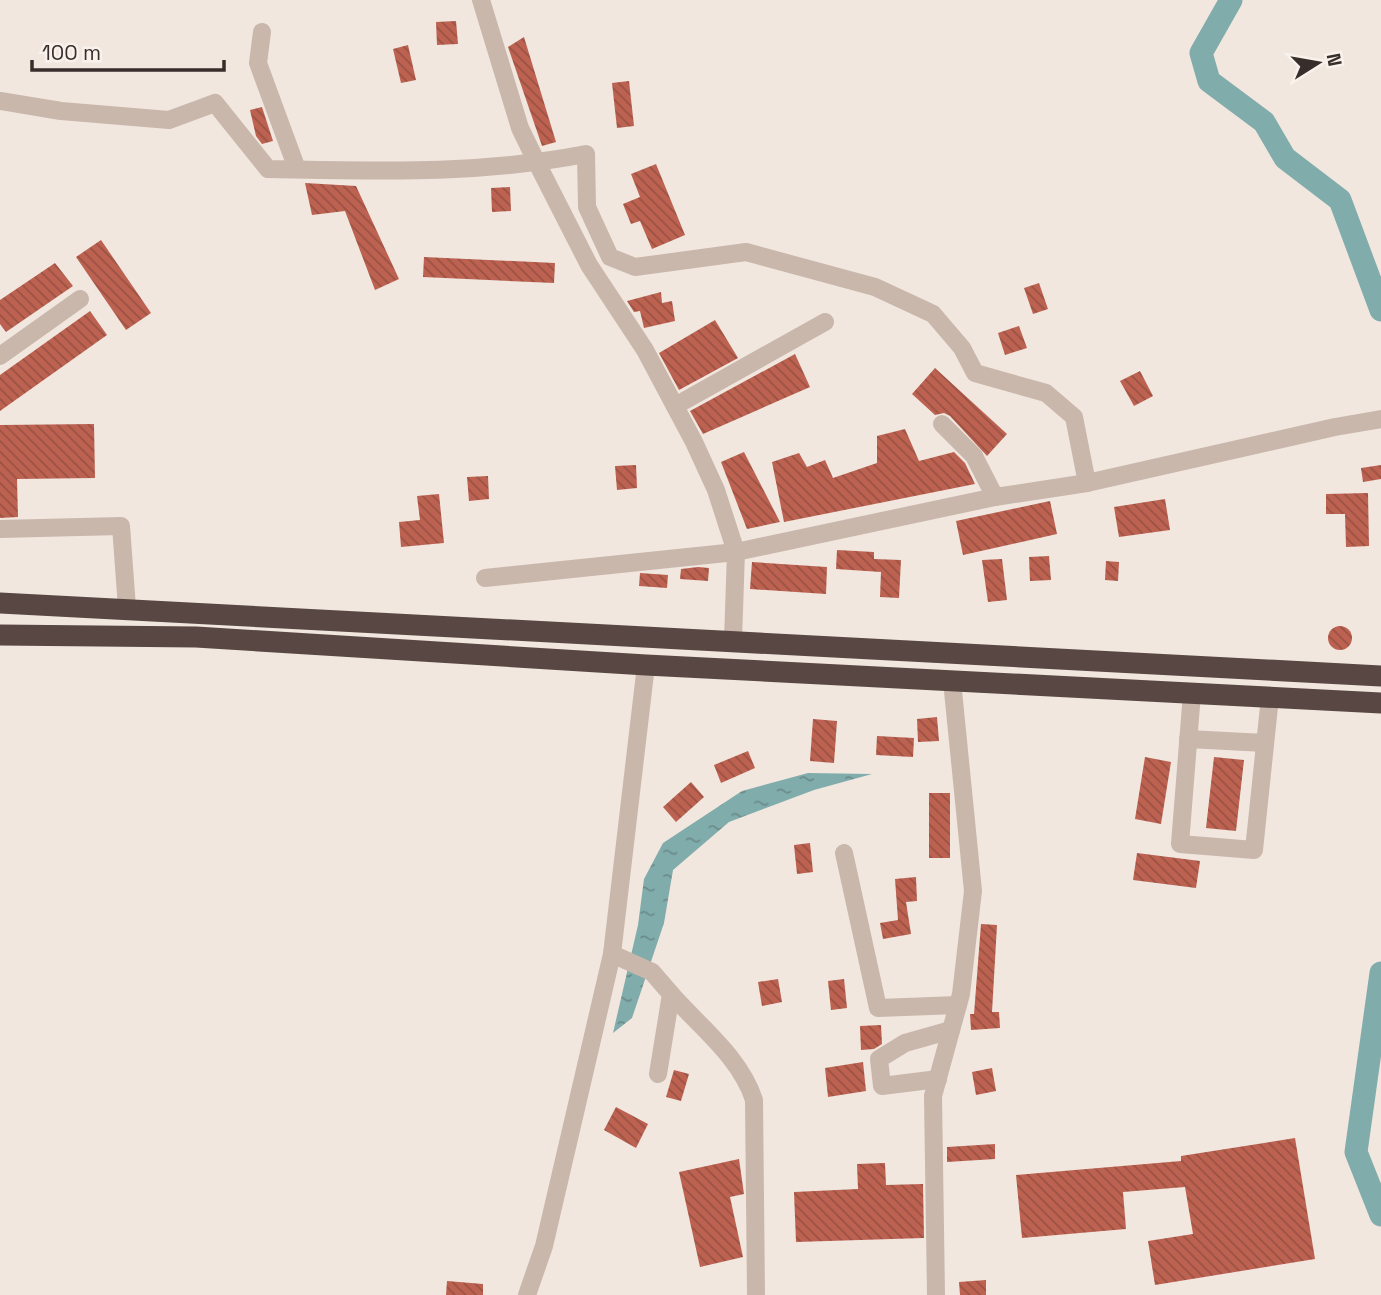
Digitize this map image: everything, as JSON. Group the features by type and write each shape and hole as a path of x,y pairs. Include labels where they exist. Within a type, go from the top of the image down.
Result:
{"highway":[{"path":"0,603 1378,676"},
{"path":"0,635 196,637 646,665 1379,702"}],"street":[{"path":"481,0 520,128 589,265 645,350 716,490 736,552 733,640"},
{"path":"262,32 258,63 297,169"},
{"path":"0,101 61,111 169,120 215,103 268,169 416,173 537,163 586,154 587,207 610,257 635,267 746,252 875,287 933,314 962,348 975,373 1046,393 1074,417 1087,483"},
{"path":"0,356 80,299"},
{"path":"675,406 825,322"},
{"path":"485,578 736,552 995,497 1087,483 1381,419"},
{"path":"942,424 969,449 995,497"},
{"path":"0,529 121,526 127,608"},
{"path":"527,1295 544,1245 617,957 646,665"},
{"path":"936,1295 933,1096 958,1005 973,891 952,681"},
{"path":"1192,693 1180,844 1242,849 1256,848 1270,697"},
{"path":"1188,740 1265,743"},
{"path":"844,853 878,1008 958,1005"},
{"path":"617,957 652,972 736,1062 747,1080 754,1100 756,1295"},
{"path":"658,1074 671,994"},
{"path":"938,1079 883,1086 879,1059 905,1043 951,1030"}],"water":[{"path":"808,773 872,774 814,790 729,822 673,870 664,923 632,1018 613,1033 638,925 644,879 663,843 742,791"}],"building":[{"path":"456,21 458,44 437,45 436,22"},
{"path":"524,37 556,142 542,146 508,47"},
{"path":"408,45 416,80 401,83 393,49"},
{"path":"629,81 634,126 617,128 612,83"},
{"path":"262,107 273,141 262,144 256,136 250,110"},
{"path":"656,164 685,235 652,249 640,221 631,224 623,204 640,197 631,174"},
{"path":"305,183 356,186 399,279 375,290 345,211 312,215"},
{"path":"510,187 511,211 492,212 491,188"},
{"path":"101,240 151,313 126,330 76,257"},
{"path":"424,257 555,263 554,283 423,277"},
{"path":"55,263 73,286 6,332 0,324 0,300"},
{"path":"1039,283 1048,309 1033,314 1024,288"},
{"path":"661,292 662,303 672,301 675,321 644,328 640,311 634,312 627,301"},
{"path":"90,311 107,335 0,411 0,375"},
{"path":"715,320 738,358 679,390 659,353"},
{"path":"1019,326 1027,348 1005,355 998,333"},
{"path":"795,354 810,387 703,434 690,411"},
{"path":"935,368 1007,434 987,456 950,416 944,413 935,415 912,394"},
{"path":"1140,371 1153,396 1134,406 1120,381"},
{"path":"94,424 95,478 17,479 18,517 0,518 0,425"},
{"path":"905,429 919,461 954,452 965,463 975,484 784,522 772,462 799,453 807,467 825,460 833,478 877,463 877,436"},
{"path":"744,452 780,522 747,529 721,462"},
{"path":"636,465 637,488 617,490 615,466"},
{"path":"1381,465 1381,479 1363,482 1361,468"},
{"path":"488,476 489,499 469,501 467,477"},
{"path":"1368,493 1369,546 1346,547 1345,514 1326,514 1326,494"},
{"path":"439,494 444,543 401,547 399,522 420,520 417,496"},
{"path":"1165,499 1170,530 1119,537 1114,507"},
{"path":"1050,501 1057,534 963,555 956,521"},
{"path":"837,550 874,552 874,559 901,560 899,598 880,597 881,572 836,569"},
{"path":"1049,556 1051,580 1030,581 1029,557"},
{"path":"1002,559 1007,600 988,602 982,560"},
{"path":"1106,561 1119,562 1118,581 1105,580"},
{"path":"752,562 827,567 826,594 750,589"},
{"path":"709,568 708,581 680,579 681,569"},
{"path":"640,573 668,575 667,588 639,586"},
{"path":"1340,626 1349,629 1352,638 1349,647 1340,650 1331,647 1328,638 1331,629"},
{"path":"937,717 939,741 918,742 917,719"},
{"path":"813,719 837,721 834,763 810,761"},
{"path":"877,736 914,738 913,757 876,755"},
{"path":"748,751 755,768 721,783 714,765"},
{"path":"1145,757 1171,762 1161,824 1135,819"},
{"path":"1214,757 1244,760 1236,831 1206,828"},
{"path":"691,782 704,797 676,822 663,807"},
{"path":"929,793 950,793 950,858 929,858"},
{"path":"810,843 813,872 797,874 794,845"},
{"path":"1137,853 1200,861 1196,888 1133,880"},
{"path":"916,877 917,901 906,902 911,934 883,939 880,923 898,920 895,879"},
{"path":"981,924 997,925 992,1012 999,1012 1000,1028 971,1030 970,1014 974,1014"},
{"path":"778,979 782,1002 762,1006 758,982"},
{"path":"844,979 847,1008 831,1010 828,981"},
{"path":"881,1025 882,1044 874,1049 861,1050 860,1026"},
{"path":"863,1062 866,1091 828,1097 825,1068"},
{"path":"992,1068 996,1091 976,1095 972,1072"},
{"path":"674,1070 689,1074 681,1101 666,1097"},
{"path":"616,1107 648,1124 636,1148 604,1130"},
{"path":"1295,1138 1315,1259 1155,1285 1148,1241 1193,1234 1185,1187 1123,1192 1126,1229 1022,1238 1016,1175 1181,1161 1181,1156"},
{"path":"995,1144 995,1159 947,1162 947,1147"},
{"path":"739,1159 744,1194 730,1197 743,1257 700,1267 679,1172"},
{"path":"885,1163 886,1185 923,1184 924,1238 796,1242 794,1192 858,1189 857,1164"},
{"path":"986,1280 986,1295 960,1295 959,1282"},
{"path":"447,1281 483,1284 483,1295 446,1295"}],"waterway":[{"path":"1231,0 1201,53 1209,81 1264,122 1285,158 1340,200 1381,310"},
{"path":"1381,973 1356,1152 1381,1215"}]}
